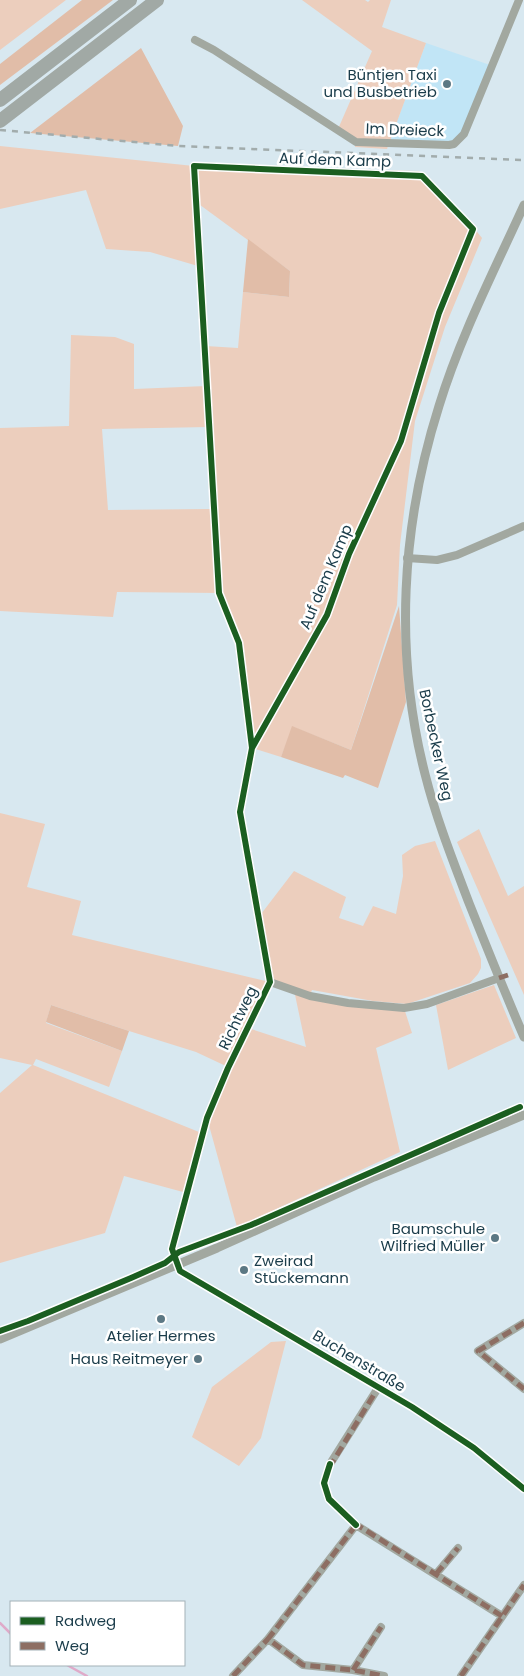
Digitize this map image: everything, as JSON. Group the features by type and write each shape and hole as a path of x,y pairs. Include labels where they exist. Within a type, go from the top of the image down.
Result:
{"highway":[{"path":"0,100 130,0"},
{"path":"0,121 157,0"}],"street":[{"name":"Im Dreieck","path":"195,40 214,50 356,142 449,145 454,144 464,134 519,0"},
{"name":"Auf dem Kamp","path":"194,166 422,176 473,229 439,313 401,441 348,554 327,615 252,748 239,643 219,593 194,166"},
{"name":"Borbecker Weg","path":"524,204 464,339 439,406 428,444 412,516 405,598 407,660 411,702 425,774 444,838 524,1037"},
{"path":"407,558 437,560 457,556 524,526"},
{"name":"Richtweg","path":"176,1264 172,1250 207,1118 228,1068 270,982 240,812 252,748"},
{"path":"270,982 348,1003 404,1008 427,1004 499,978"},
{"path":"0,1339 524,1115"},
{"name":"Buchenstraße","path":"176,1264 180,1272 287,1333 474,1448 524,1489"},
{"path":"524,1323 478,1351 524,1389"},
{"name":"Buchenstraße","path":"330,1464 378,1388"},
{"path":"233,1676 268,1639 356,1525 502,1616"},
{"path":"436,1574 458,1548"},
{"path":"461,1676 524,1585"},
{"path":"354,1670 381,1627"},
{"path":"268,1639 303,1665 354,1670 384,1676"}],"shaded area":[{"path":"0,0 66,0 0,50"},
{"path":"82,0 113,0 0,85 0,64"},
{"path":"302,0 365,0 368,2 370,0 391,0 382,27 426,43 387,149 355,147 356,142 338,129 372,51"},
{"path":"426,43 490,65 461,132 452,148 388,146"},
{"path":"141,48 183,126 178,146 30,133"},
{"path":"0,146 194,166 419,171 482,238 445,327 415,421 400,545 397,605 351,750 293,727 281,757 252,748 239,643 219,593 117,592 113,617 0,611 0,428 69,426 71,335 115,337 134,344 134,389 206,386 209,427 102,429 108,510 210,509 218,583 206,346 238,348 243,292 289,297 290,271 196,202 198,266 150,252 106,249 86,190 0,209"},
{"path":"248,239 290,271 289,297 243,292"},
{"path":"399,606 406,702 378,788 345,775 343,778 281,757 292,726 351,750"},
{"path":"0,813 45,824 27,887 81,901 72,935 270,982 258,918 294,871 346,897 339,918 363,926 373,906 396,914 403,876 402,855 415,846 435,841 481,959 481,968 470,983 407,1004 373,1001 312,990 310,995 404,1008 412,1033 376,1048 400,1152 237,1227 207,1118 228,1067 196,1052 51,1005 46,1023 122,1051 109,1087 36,1059 33,1065 199,1132 183,1192 124,1176 105,1233 0,1263 0,1093 32,1065 0,1058","holes":["270,982 294,990 306,1047 248,1028"]},
{"path":"479,829 508,896 524,886 524,995 457,842"},
{"path":"494,985 516,1038 448,1070 436,1005"},
{"path":"51,1005 129,1031 122,1051 46,1022"},
{"path":"286,1341 261,1438 239,1466 192,1437 212,1387 271,1342"}],"waterway":[{"path":"0,1623 10,1633"},
{"path":"69,1666 87,1676"}],"railway":[{"path":"0,130 178,146 524,160"}],"marked path":[{"path":"499,978 508,975"},
{"path":"524,1323 478,1351 524,1389"},
{"path":"329,1468 378,1388"},
{"path":"354,1523 502,1616"},
{"path":"356,1525 268,1639 303,1665 353,1670 384,1676"},
{"path":"436,1574 458,1548"},
{"path":"461,1676 524,1585"},
{"path":"353,1670 381,1627"},
{"path":"233,1676 268,1639"}],"cycle path":[{"path":"252,748 327,615 349,554 401,441 439,313 473,229 422,176 194,166 219,593 239,643 252,748 240,812 270,982 228,1068 207,1118 172,1249 180,1271 412,1407 474,1448 524,1489"},
{"path":"0,1331 131,1278 165,1263 179,1252 251,1225 520,1107"},
{"path":"330,1464 324,1483 329,1499 356,1525"}],"place":[{"name":"Büntjen Taxi und Busbetrieb","path":"447,84"},
{"name":"Baumschule Wilfried Müller","path":"495,1238"},
{"name":"Zweirad Stückemann","path":"244,1270"},
{"name":"Atelier Hermes","path":"161,1319"},
{"name":"Haus Reitmeyer","path":"198,1359"}]}
